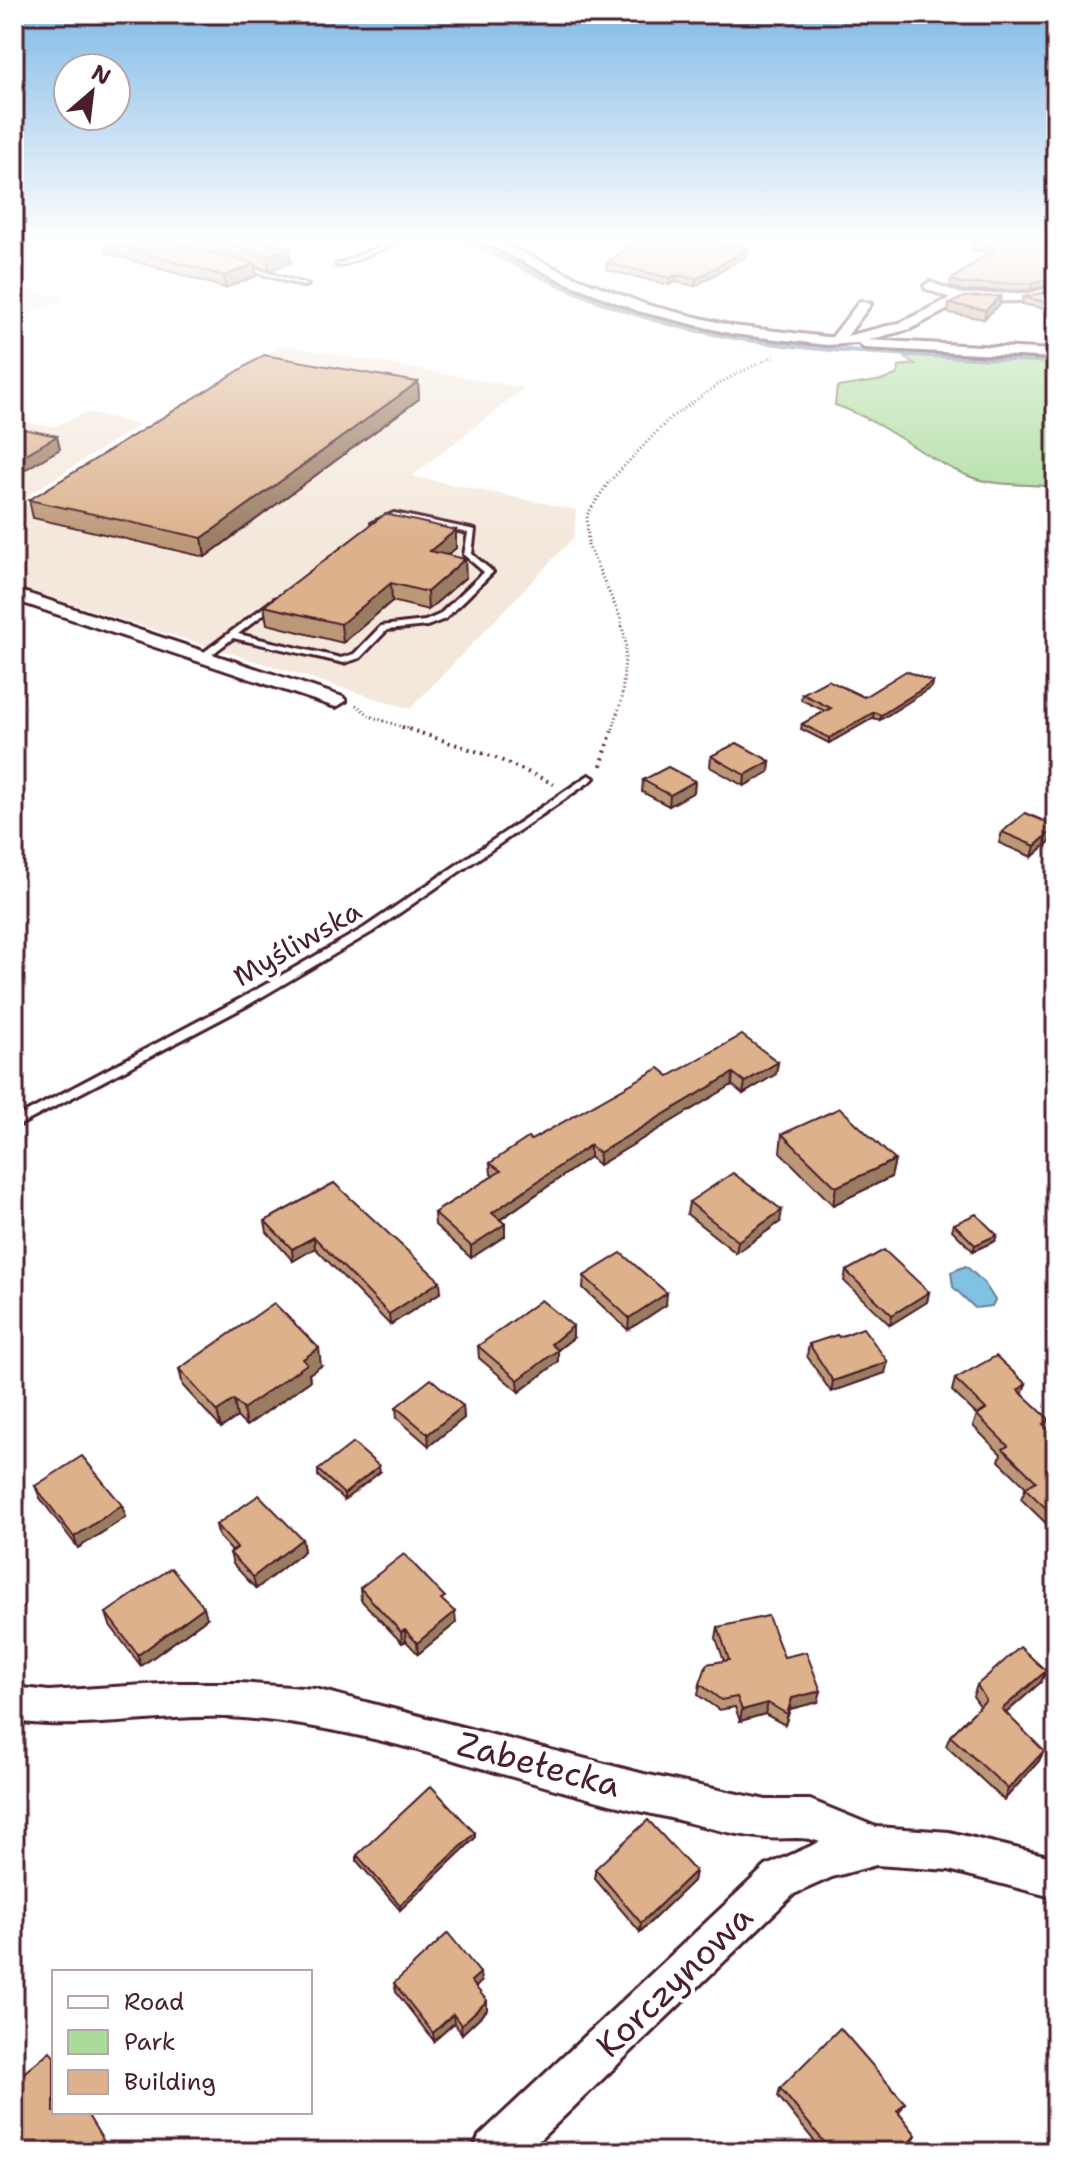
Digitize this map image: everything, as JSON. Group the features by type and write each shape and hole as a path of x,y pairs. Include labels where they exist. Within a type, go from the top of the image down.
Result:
{"street":[{"path":"844,341 1056,354"},
{"path":"14,594 336,701"},
{"name":"Zabełecka","path":"14,1704 49,1709 177,1700 240,1700 315,1707 644,1793 766,1819 810,1819 876,1846 949,1851 1056,1878"},
{"name":"Korczynowa","path":"495,2152 780,1880 830,1858 876,1846"}],"lane":[{"path":"232,635 341,661 357,656 384,628 427,623 442,617 489,572 468,555 472,532 394,515 383,517 371,527"},
{"path":"203,657 282,595"},
{"name":"Myśliwska","path":"14,1124 244,1002 368,930 589,778"}],"path":[{"path":"589,778 599,770 607,751 622,698 626,644 620,617 588,545 587,515 608,483 669,419 719,385 786,348"},
{"path":"336,701 359,705 372,717 494,757 570,791"}],"shaded area":[{"path":"282,345 524,388 412,476 576,510 574,537 410,709 14,586 14,513"},
{"path":"88,412 139,425 14,504 14,420 52,427"}],"green space":[{"path":"905,350 1056,356 1056,487 1001,483 971,477 871,421 835,405 837,387 883,380 898,374 899,366 915,364 905,358"}],"water":[{"path":"966,1266 984,1283 995,1300 992,1306 975,1308 953,1287 951,1272"}],"building":[{"path":"264,355 418,382 202,538 29,500"},
{"path":"14,427 57,436 14,461"},
{"path":"385,514 456,530 430,551 465,559 427,592 391,583 341,624 264,606"},
{"path":"906,671 933,682 881,715 874,712 829,738 802,724 831,708 802,694 828,680 864,697"},
{"path":"737,743 770,761 745,775 711,756"},
{"path":"668,767 695,781 670,795 643,780"},
{"path":"1025,813 1056,826 1035,846 1002,832"},
{"path":"742,1035 778,1062 745,1082 733,1073 599,1153 590,1145 492,1213 505,1224 471,1246 434,1213 501,1171 490,1163 528,1138 531,1140 659,1068 669,1076"},
{"path":"840,1108 895,1160 836,1187 782,1134"},
{"path":"733,1173 782,1210 738,1241 689,1202"},
{"path":"334,1183 440,1281 389,1314 314,1237 292,1249 265,1221"},
{"path":"976,1214 997,1235 975,1245 954,1224"},
{"path":"884,1250 929,1292 892,1315 846,1271"},
{"path":"621,1253 667,1293 629,1318 584,1276"},
{"path":"541,1300 573,1326 551,1344 558,1350 518,1380 478,1346"},
{"path":"274,1303 319,1348 303,1359 307,1364 243,1409 234,1400 217,1411 179,1369"},
{"path":"863,1328 888,1362 833,1381 809,1344"},
{"path":"996,1356 1026,1384 1018,1390 1050,1420 1043,1424 1056,1437 1056,1518 1025,1488 1036,1481 1003,1449 1008,1446 977,1415 986,1409 955,1379"},
{"path":"431,1379 463,1406 428,1434 396,1407"},
{"path":"353,1443 379,1466 344,1494 318,1470"},
{"path":"82,1456 122,1505 74,1537 35,1486"},
{"path":"259,1495 302,1539 253,1577 230,1553 237,1548 216,1525"},
{"path":"404,1554 455,1612 417,1643 405,1630 401,1632 360,1588"},
{"path":"171,1568 204,1607 138,1655 106,1613"},
{"path":"768,1616 784,1657 806,1652 821,1691 792,1698 787,1714 768,1703 742,1710 737,1697 721,1700 700,1684 707,1664 729,1660 718,1627"},
{"path":"1020,1647 1046,1671 1002,1709 1044,1751 1008,1789 950,1736 986,1700 977,1685"},
{"path":"431,1786 475,1833 400,1905 357,1855"},
{"path":"648,1820 695,1871 641,1923 595,1869"},
{"path":"448,1933 480,1973 471,1981 487,2001 461,2025 453,2014 433,2033 394,1983"},
{"path":"840,2028 905,2103 897,2111 916,2135 900,2152 832,2152 780,2088"},
{"path":"50,2051 52,2114 87,2114 110,2152 29,2152 14,2125 14,2081"}],"waterway":[{"path":"757,341 860,352 1056,362"}]}
